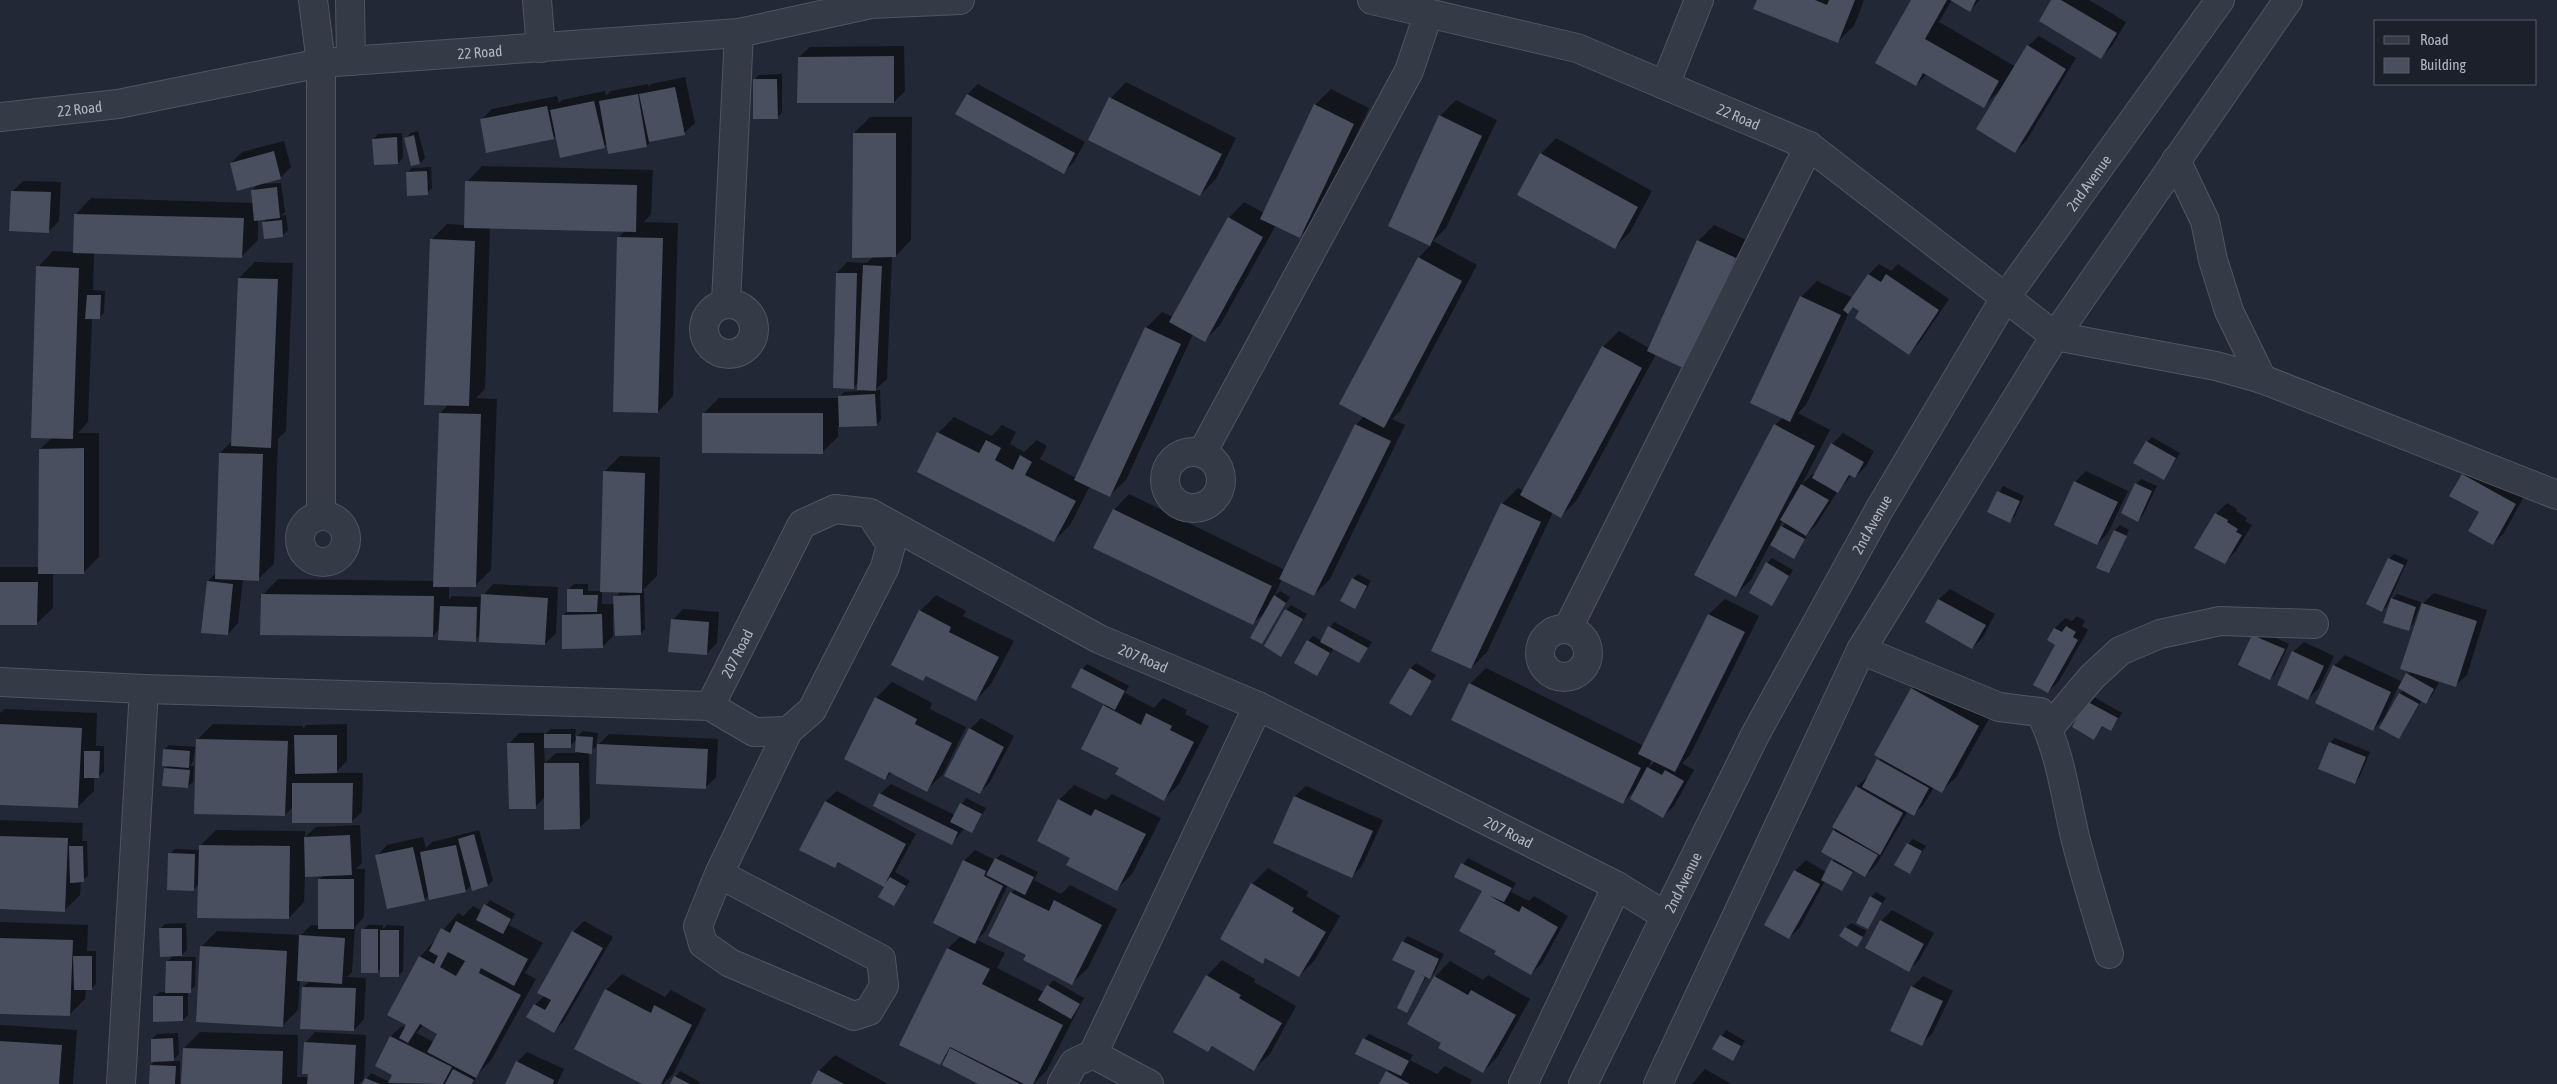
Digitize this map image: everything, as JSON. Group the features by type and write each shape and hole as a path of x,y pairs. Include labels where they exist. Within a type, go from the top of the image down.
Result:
{"street":[{"path":"313,0 322,63 321,516"},
{"path":"350,0 351,61"},
{"path":"537,0 541,48"},
{"name":"22 Road","path":"0,117 118,104 322,63 739,33 872,2 960,0"},
{"name":"22 Road","path":"1372,0 1428,15 1577,48 1809,146 2054,336"},
{"path":"1664,86 1699,0"},
{"name":"2nd Avenue","path":"1583,1084 1755,736 1879,510 2005,298 2220,0"},
{"path":"1658,1084 1861,650 2054,336 2288,0"},
{"path":"1202,453 1409,71 1428,15"},
{"path":"726,303 739,33"},
{"path":"1568,628 1809,146"},
{"path":"2176,160 2205,221 2212,260 2229,311 2262,378"},
{"path":"2054,336 2216,366 2262,378 2557,495"},
{"name":"207 Road","path":"710,706 802,524 835,509 870,513 1099,639 1258,706 1617,886 1666,916"},
{"path":"719,874 881,959 884,986 869,1010 854,1016 730,963 703,944 698,926 719,874 788,731 812,710 885,567 890,545 870,513"},
{"path":"2048,728 2092,677 2120,651 2160,634 2220,621 2314,624"},
{"path":"1861,650 1999,707 2040,712 2048,728 2061,770 2074,836 2109,954"},
{"path":"0,682 144,689 710,706 754,732 788,731"},
{"path":"121,1084 144,689"},
{"path":"1062,1084 1074,1063 1093,1054 1258,706"},
{"path":"1523,1084 1617,886"},
{"path":"1093,1054 1149,1084"}],"building":[{"path":"1757,0 1815,0 1827,5 1829,0 1855,0 1838,43 1753,9"},
{"path":"1911,0 1947,0 1925,39 1999,81 1984,108 1923,73 1916,86 1875,63"},
{"path":"1950,0 1976,0 1970,12"},
{"path":"2051,0 2061,0 2117,33 2101,59 2039,21"},
{"path":"2027,45 2066,69 2015,153 1976,129"},
{"path":"894,56 894,103 797,103 798,57"},
{"path":"753,79 777,79 778,119 753,119"},
{"path":"675,87 685,135 649,142 639,94"},
{"path":"638,94 647,147 608,154 599,101"},
{"path":"967,94 1075,153 1064,174 955,114"},
{"path":"1109,97 1222,154 1200,196 1088,140"},
{"path":"594,101 605,148 560,158 550,110"},
{"path":"1314,104 1354,124 1300,238 1260,219"},
{"path":"547,106 554,139 486,153 480,119"},
{"path":"1439,115 1482,136 1430,246 1388,226"},
{"path":"853,133 896,133 896,257 852,258"},
{"path":"414,135 420,164 411,166 404,138"},
{"path":"397,137 398,164 374,165 372,139"},
{"path":"274,151 281,179 237,191 230,163"},
{"path":"1540,153 1638,207 1615,249 1517,195"},
{"path":"427,171 428,195 407,196 406,172"},
{"path":"465,181 637,185 636,232 464,228"},
{"path":"277,187 280,218 254,221 251,190"},
{"path":"11,191 51,192 49,233 9,231"},
{"path":"74,214 244,218 242,258 73,253"},
{"path":"1228,217 1263,237 1205,342 1169,322"},
{"path":"282,220 283,237 264,239 262,222"},
{"path":"617,237 663,238 658,413 613,412"},
{"path":"430,239 475,241 469,406 424,405"},
{"path":"1697,240 1736,258 1685,369 1647,351"},
{"path":"1418,257 1462,281 1384,428 1339,404"},
{"path":"863,265 882,266 876,391 857,390"},
{"path":"36,266 79,268 73,439 31,438"},
{"path":"836,273 857,273 854,389 833,388"},
{"path":"1868,274 1881,282 1886,274 1939,310 1909,355 1855,318 1859,311 1853,307 1848,314 1843,310"},
{"path":"238,278 278,279 271,448 231,446"},
{"path":"87,295 101,295 100,319 85,319"},
{"path":"1800,296 1841,315 1790,422 1750,403"},
{"path":"1145,327 1181,344 1110,497 1074,480"},
{"path":"1602,346 1642,368 1561,518 1520,495"},
{"path":"875,394 877,426 839,427 838,396"},
{"path":"439,413 481,414 476,587 433,587"},
{"path":"702,413 823,413 823,454 702,453"},
{"path":"1355,424 1391,441 1314,596 1279,579"},
{"path":"1774,424 1815,446 1736,597 1694,575"},
{"path":"937,432 979,453 986,440 1001,448 995,460 1013,470 1020,455 1032,462 1025,475 1076,501 1054,542 917,472"},
{"path":"2146,441 2176,458 2164,480 2133,463"},
{"path":"1831,443 1864,462 1855,478 1849,475 1838,493 1812,478"},
{"path":"84,448 84,574 38,574 39,449"},
{"path":"219,453 263,454 259,581 215,579"},
{"path":"603,471 645,473 642,593 600,592"},
{"path":"2462,474 2516,504 2493,545 2468,531 2479,512 2449,496"},
{"path":"2074,481 2118,502 2097,545 2054,525"},
{"path":"2135,483 2152,491 2138,522 2121,513"},
{"path":"1801,484 1829,500 1806,536 1780,520"},
{"path":"1997,491 2020,501 2010,523 1987,512"},
{"path":"1501,503 1541,522 1471,669 1431,651"},
{"path":"1113,509 1272,586 1253,625 1093,548"},
{"path":"2215,513 2228,520 2227,522 2238,529 2236,532 2242,535 2225,564 2194,548"},
{"path":"1781,526 1805,539 1794,559 1770,545"},
{"path":"2114,530 2127,536 2109,573 2096,568"},
{"path":"2388,558 2404,565 2382,612 2366,604"},
{"path":"1766,562 1789,576 1772,606 1749,593"},
{"path":"1352,578 1367,586 1355,609 1340,601"},
{"path":"207,581 233,584 228,635 201,633"},
{"path":"0,582 38,582 37,625 0,625"},
{"path":"567,589 583,589 583,595 598,595 597,612 567,612"},
{"path":"261,594 434,596 433,637 260,635"},
{"path":"481,594 548,598 545,645 479,642"},
{"path":"640,595 641,635 615,636 613,596"},
{"path":"1274,595 1286,603 1262,644 1250,638"},
{"path":"2391,598 2416,607 2409,631 2383,623"},
{"path":"1938,599 1986,625 1972,649 1925,622"},
{"path":"2422,603 2477,621 2456,687 2400,669"},
{"path":"440,606 477,607 476,642 438,640"},
{"path":"1285,609 1303,619 1281,657 1264,646"},
{"path":"919,610 951,627 949,632 999,657 976,701 926,676 923,681 891,665"},
{"path":"602,614 603,648 562,649 562,615"},
{"path":"1708,614 1745,632 1675,772 1638,754"},
{"path":"671,619 709,622 707,655 668,652"},
{"path":"1328,626 1368,648 1359,663 1320,642"},
{"path":"2066,626 2076,632 2073,637 2078,640 2048,693 2033,685 2055,645 2047,640 2054,628 2062,632"},
{"path":"2252,635 2285,649 2270,680 2238,665"},
{"path":"1307,640 1330,653 1317,676 1294,663"},
{"path":"2292,651 2324,666 2308,700 2277,685"},
{"path":"2333,665 2391,692 2373,731 2315,703"},
{"path":"1081,668 1125,691 1115,710 1071,687"},
{"path":"1410,668 1432,681 1411,716 1389,703"},
{"path":"2406,673 2434,689 2426,704 2398,688"},
{"path":"1469,683 1641,768 1623,804 1451,720"},
{"path":"1911,688 1979,726 1942,793 1874,755"},
{"path":"2399,693 2419,704 2399,739 2379,728"},
{"path":"875,697 917,719 915,724 952,743 927,792 889,772 885,780 844,759"},
{"path":"2086,701 2118,718 2111,731 2102,726 2094,740 2072,727"},
{"path":"1103,705 1141,725 1146,713 1172,726 1170,730 1194,742 1164,801 1115,774 1119,768 1081,749"},
{"path":"0,724 82,728 78,808 0,805"},
{"path":"969,728 1004,747 980,794 944,776"},
{"path":"544,734 571,734 571,748 544,748"},
{"path":"294,735 337,735 337,773 295,774"},
{"path":"576,736 593,737 592,754 575,752"},
{"path":"196,739 288,741 285,816 194,814"},
{"path":"2329,742 2366,757 2355,784 2318,769"},
{"path":"507,743 534,743 536,809 509,809"},
{"path":"597,744 708,749 706,789 596,784"},
{"path":"163,749 190,751 189,768 162,766"},
{"path":"84,751 100,751 99,778 84,778"},
{"path":"1877,759 1929,788 1914,816 1862,787"},
{"path":"544,763 579,763 580,829 544,830"},
{"path":"1647,767 1662,775 1665,770 1684,781 1663,818 1630,799"},
{"path":"164,768 190,770 188,788 162,786"},
{"path":"292,783 353,783 352,823 292,823"},
{"path":"1856,786 1903,813 1880,855 1832,827"},
{"path":"879,793 958,832 952,845 873,806"},
{"path":"1294,796 1373,831 1352,878 1273,843"},
{"path":"1058,799 1091,816 1095,809 1146,834 1117,891 1066,865 1070,858 1037,841"},
{"path":"825,801 906,844 885,884 890,877 906,886 894,906 878,897 884,887 838,862 835,868 799,850"},
{"path":"960,803 982,814 972,833 950,822"},
{"path":"1833,830 1878,855 1865,877 1821,852"},
{"path":"474,834 488,886 472,891 458,839"},
{"path":"350,835 352,875 305,877 304,837"},
{"path":"0,836 68,838 65,912 0,909"},
{"path":"1907,843 1922,851 1910,874 1894,865"},
{"path":"199,845 290,846 289,919 197,918"},
{"path":"456,845 466,892 429,900 420,852"},
{"path":"69,846 83,846 84,882 70,883"},
{"path":"413,847 425,901 387,909 375,855"},
{"path":"168,853 195,854 194,891 167,890"},
{"path":"995,858 1034,877 1025,895 986,875"},
{"path":"963,860 986,871 984,876 1003,886 975,944 933,923"},
{"path":"1831,860 1853,872 1842,891 1821,880"},
{"path":"1461,863 1512,888 1504,902 1488,895 1519,912 1522,906 1558,927 1531,975 1494,954 1496,951 1459,931 1482,891 1454,877"},
{"path":"1794,870 1820,884 1789,939 1764,925"},
{"path":"318,879 354,879 354,929 318,929"},
{"path":"1251,883 1294,908 1292,912 1326,932 1299,977 1265,958 1263,964 1220,939"},
{"path":"1010,892 1049,911 1054,900 1102,925 1072,985 1023,960 1026,955 988,936"},
{"path":"1870,896 1882,903 1868,929 1856,923"},
{"path":"484,904 511,919 503,934 476,920"},
{"path":"1880,920 1924,944 1909,972 1865,948"},
{"path":"456,921 528,959 514,986 481,968 479,973 521,995 476,1078 427,1052 437,1034 420,1024 408,1043 399,1038 406,1025 387,1015 419,956 434,964 438,956 429,951 441,928 450,933","holes":["448,952 465,961 456,976 440,967"]},
{"path":"1845,927 1863,937 1857,947 1839,936"},
{"path":"159,928 182,928 182,956 160,957"},
{"path":"361,929 378,929 378,973 361,973"},
{"path":"380,930 399,930 399,977 380,977"},
{"path":"572,931 603,948 554,1033 526,1017 534,1004 545,1010 551,1000 537,993"},
{"path":"299,935 345,938 342,984 297,981"},
{"path":"0,938 73,940 70,1016 0,1014"},
{"path":"1402,941 1439,959 1430,979 1420,974 1425,977 1407,1013 1397,1008 1415,971 1392,960"},
{"path":"200,946 287,951 283,1027 196,1022"},
{"path":"947,948 990,969 982,984 1063,1025 1033,1084 1024,1084 950,1047 940,1065 899,1045"},
{"path":"73,956 92,956 92,990 74,990"},
{"path":"166,961 192,961 191,993 165,993"},
{"path":"1206,975 1241,995 1239,998 1282,1023 1254,1071 1212,1046 1208,1052 1173,1032"},
{"path":"1434,976 1468,995 1471,990 1516,1015 1483,1073 1438,1048 1441,1043 1407,1024"},
{"path":"1047,985 1080,1004 1071,1019 1038,1000"},
{"path":"1911,986 1943,1001 1922,1046 1890,1031"},
{"path":"302,987 356,988 354,1031 300,1029"},
{"path":"605,989 651,1013 654,1005 692,1025 661,1084 642,1084 574,1049"},
{"path":"153,996 183,996 183,1021 153,1022"},
{"path":"1720,1035 1741,1046 1733,1061 1712,1049"},
{"path":"390,1036 452,1067 443,1084 388,1083 392,1075 375,1066"},
{"path":"173,1038 174,1061 151,1062 151,1039"},
{"path":"1363,1038 1409,1061 1401,1076 1355,1054"},
{"path":"0,1041 62,1045 59,1084 0,1084"},
{"path":"304,1042 356,1045 354,1084 307,1084 308,1074 302,1074"},
{"path":"183,1048 283,1051 282,1084 181,1084"},
{"path":"950,1048 1020,1084 978,1084 942,1065"},
{"path":"516,1061 554,1080 553,1084 505,1084"},
{"path":"150,1065 176,1066 175,1084 149,1084"},
{"path":"453,1069 474,1080 472,1084 445,1084"},
{"path":"818,1070 844,1084 811,1084"},
{"path":"1386,1071 1410,1084 1379,1084"},
{"path":"674,1076 690,1084 670,1084"},
{"path":"365,1078 380,1084 362,1084"}]}
